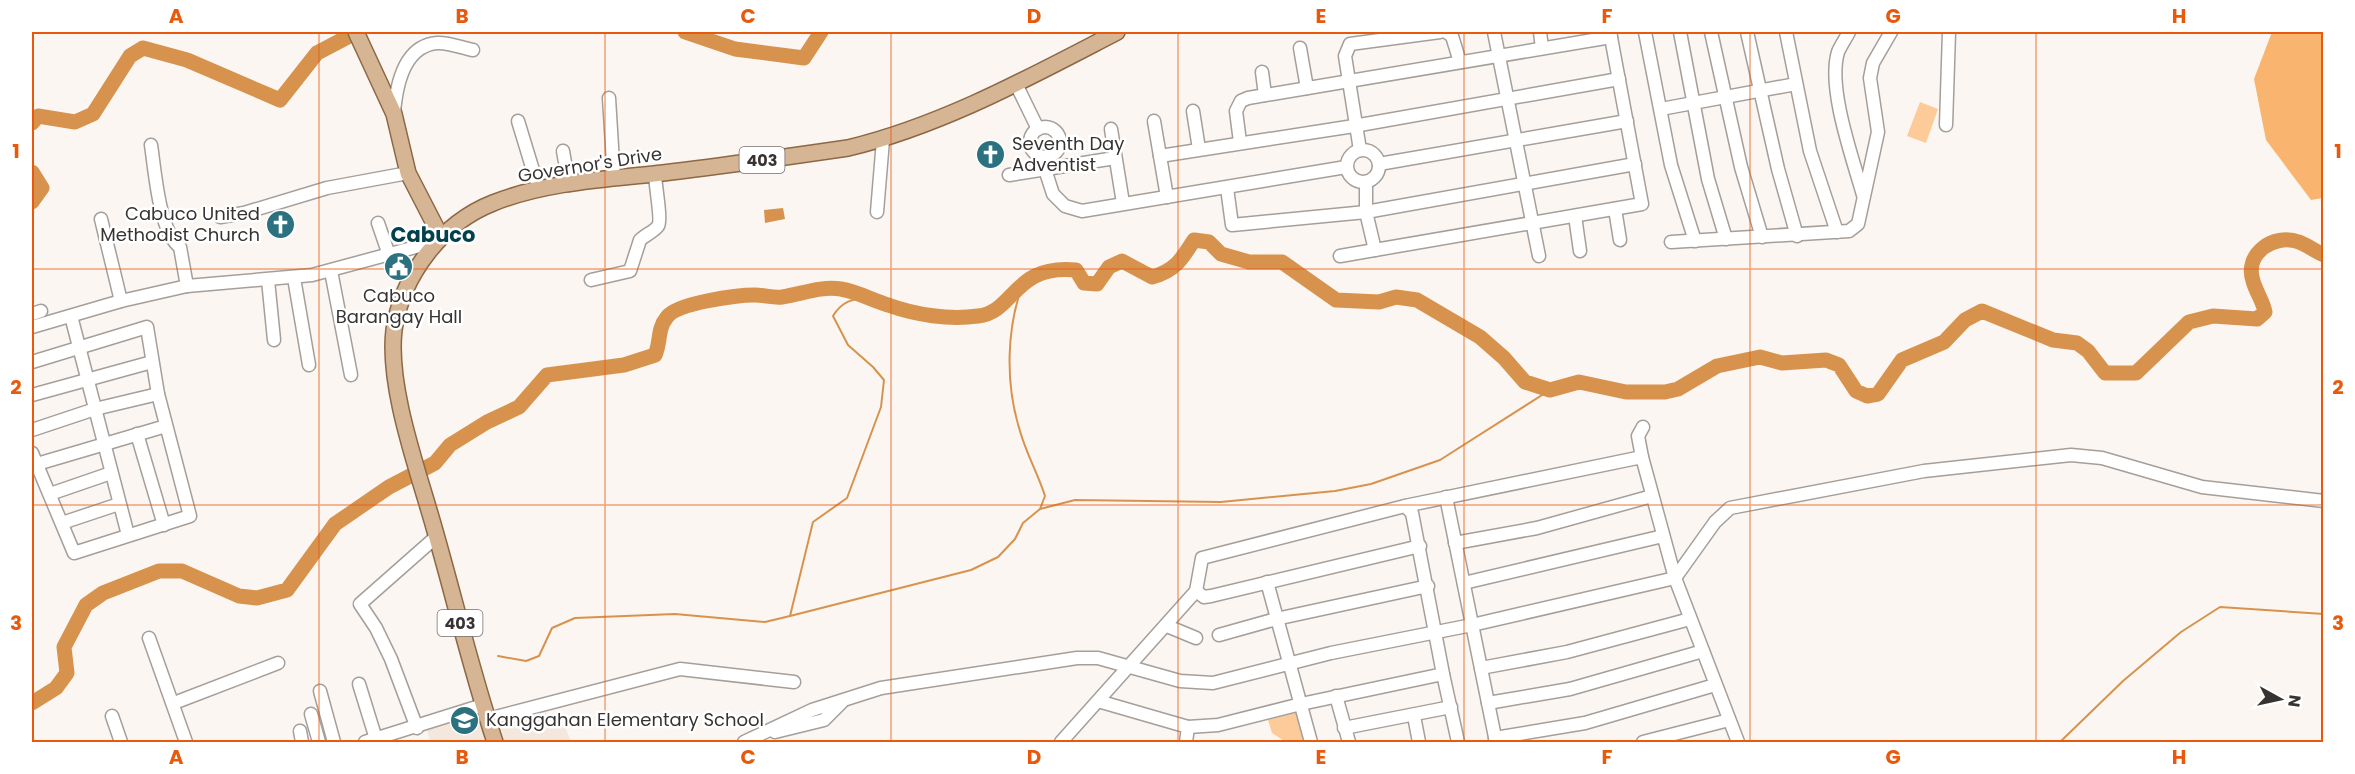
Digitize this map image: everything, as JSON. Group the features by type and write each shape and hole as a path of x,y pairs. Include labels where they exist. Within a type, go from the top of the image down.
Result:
{"main road":[{"path":"356,32 394,114 408,173 440,239"},
{"name":"Governor's Drive","path":"495,742 416,464 395,377 393,337 397,317 409,284 440,239 484,207 539,190 848,148 884,140 971,105 1117,32"}],"street":[{"path":"1360,150 1354,126 1345,56 1350,44 1440,32"},
{"path":"1446,32 1452,36 1460,62"},
{"path":"1494,32 1539,256"},
{"path":"1540,32 1542,48"},
{"path":"1645,32 1671,165 1695,241"},
{"path":"1680,32 1708,179 1726,239"},
{"path":"1711,32 1741,167 1762,237"},
{"path":"1747,32 1778,169 1797,236"},
{"path":"1786,32 1810,151 1837,232"},
{"path":"1849,32 1838,52 1837,81 1840,111 1864,196"},
{"path":"1671,242 1849,231 1858,224 1878,132 1869,78 1873,63 1892,32"},
{"path":"1946,125 1949,32"},
{"path":"1240,142 1238,105 1248,98 1500,56 1610,34 1642,204 1340,256"},
{"path":"394,114 401,69 420,50 437,42 473,50"},
{"path":"1300,48 1307,88"},
{"path":"1262,72 1265,95"},
{"path":"1160,156 1199,148 1354,126 1619,79"},
{"path":"1016,84 1038,129"},
{"path":"1661,109 1797,84"},
{"path":"609,98 614,179"},
{"path":"1192,111 1199,148"},
{"path":"518,121 539,190"},
{"path":"1154,121 1167,197"},
{"path":"1379,164 1627,122"},
{"path":"1038,129 1051,129 1058,134 1059,147 1047,156 1030,147 1031,136 1038,129"},
{"path":"1111,129 1123,203"},
{"path":"877,212 884,140"},
{"path":"151,145 158,195 171,241 180,247 187,286"},
{"path":"1360,150 1369,150 1376,156 1379,164 1374,179 1366,182 1357,182 1350,176 1346,167 1348,159 1360,150"},
{"path":"563,151 569,185"},
{"path":"1047,156 1053,194 1065,206 1082,211 1346,167"},
{"path":"1009,175 1049,173 1115,158"},
{"path":"1227,188 1232,225 1366,212 1635,164"},
{"path":"220,217 244,213 327,188 408,173"},
{"path":"591,280 630,271 640,240 657,228 661,221 655,195 655,174"},
{"path":"1366,182 1366,212 1375,250"},
{"path":"1615,208 1620,240"},
{"path":"1575,216 1580,251"},
{"path":"101,219 121,301"},
{"path":"378,223 389,255"},
{"path":"32,327 121,301 187,286 294,278 331,271 440,239"},
{"path":"331,271 351,375"},
{"path":"294,278 309,365"},
{"path":"268,280 274,340"},
{"path":"70,316 128,535"},
{"path":"32,362 147,327 158,394 190,516 74,553 34,459 166,426"},
{"path":"32,395 153,362"},
{"path":"32,430 95,409 158,394"},
{"path":"1643,427 1638,436 1642,457 1675,578 1737,742"},
{"path":"137,434 164,525"},
{"path":"744,742 768,733 824,720 843,701 881,688 1077,658 1098,658 1180,681 1213,683 1331,653 1472,625 1675,578 1715,522 1730,508 1899,475 2072,455 2103,458 2202,487 2324,501"},
{"path":"1061,742 1196,591 1200,561 1206,555 1405,506 1642,457"},
{"path":"50,494 111,473"},
{"path":"1455,543 1538,528 1652,496"},
{"path":"1446,497 1496,740 1585,723 1715,685"},
{"path":"62,524 119,504"},
{"path":"1405,506 1412,513 1420,546 1434,631 1458,742"},
{"path":"1464,583 1663,536"},
{"path":"417,728 391,658 376,628 360,604 436,537"},
{"path":"1196,591 1204,597 1420,546"},
{"path":"1267,582 1311,742"},
{"path":"1219,636 1276,619 1428,586"},
{"path":"1481,668 1567,652 1690,619"},
{"path":"1167,626 1196,638"},
{"path":"149,638 186,742"},
{"path":"1488,703 1570,688 1703,651"},
{"path":"174,703 278,663"},
{"path":"359,684 370,741 392,739 417,728 680,669 794,682"},
{"path":"1098,701 1188,727 1218,726 1300,704 1443,674"},
{"path":"320,691 334,742"},
{"path":"1336,696 1349,742"},
{"path":"1344,728 1451,707"},
{"path":"311,714 319,742"},
{"path":"112,716 121,742"},
{"path":"1414,716 1419,742"},
{"path":"1643,742 1729,720"},
{"path":"1186,742 1188,727"}],"shaded area":[{"path":"2272,32 2323,32 2323,198 2311,200 2266,140 2254,79"},
{"path":"1920,102 1938,109 1926,143 1907,136"},
{"path":"783,208 785,219 765,223 764,210"},
{"path":"546,712 552,727 564,723 571,742 503,742 498,726"},
{"path":"1299,712 1307,740 1286,742 1272,733 1268,720"},
{"name":"Kanggahan Elementary School","path":"476,713 486,742 430,742 427,728"}],"waterway":[{"path":"32,123 38,116 75,122 93,114 130,56 143,48 187,60 280,100 317,53 357,32"},
{"path":"685,32 735,49 804,58 821,32"},
{"path":"32,172 42,188 32,202"},
{"path":"32,703 56,688 67,673 64,647 86,605 103,593 159,571 182,571 239,596 257,598 287,590 335,524 389,487 435,463 450,445 487,422 519,407 547,375 624,365 655,355 662,326 667,317 682,308 722,298 746,295 782,297 833,288 853,292 899,309 921,314 944,317 978,316 990,313 1000,306 1027,281 1039,274 1055,270 1076,270 1084,283 1097,284 1109,267 1122,261 1152,277 1172,268 1194,240 1209,242 1221,254 1249,262 1282,262 1336,300 1379,302 1396,297 1417,300 1480,337 1504,358 1525,382 1550,390 1579,382 1626,392 1665,392 1678,389 1717,366 1760,357 1782,363 1826,360 1839,365 1856,391 1867,396 1878,394 1902,360 1944,342 1965,320 1982,311 2053,340 2077,343 2088,351 2105,373 2136,373 2189,322 2213,316 2257,319 2265,312 2251,271 2257,254 2263,248 2280,240 2289,240 2302,243 2324,255"},
{"path":"1024,281 1011,336 1010,375 1020,431 1045,496 1040,509"},
{"path":"498,656 526,661 539,656 552,628 575,618 675,614 765,622 790,616 813,522 847,498 881,407 884,380 848,345 833,316 840,307 848,302 870,297"},
{"path":"790,616 971,570 998,557 1015,539 1023,523 1040,509 1075,500 1221,502 1335,491 1371,484 1440,460 1550,390"},
{"path":"2060,742 2123,681 2181,632 2220,607 2324,614"}],"place":[{"name":"Seventh Day Adventist","path":"991,154"},
{"name":"Cabuco United Methodist Church","path":"281,224"},
{"name":"Cabuco Barangay Hall","path":"399,267"},
{"name":"Kanggahan Elementary School","path":"465,720"}],"district":[{"name":"Cabuco","path":"433,235"}]}
